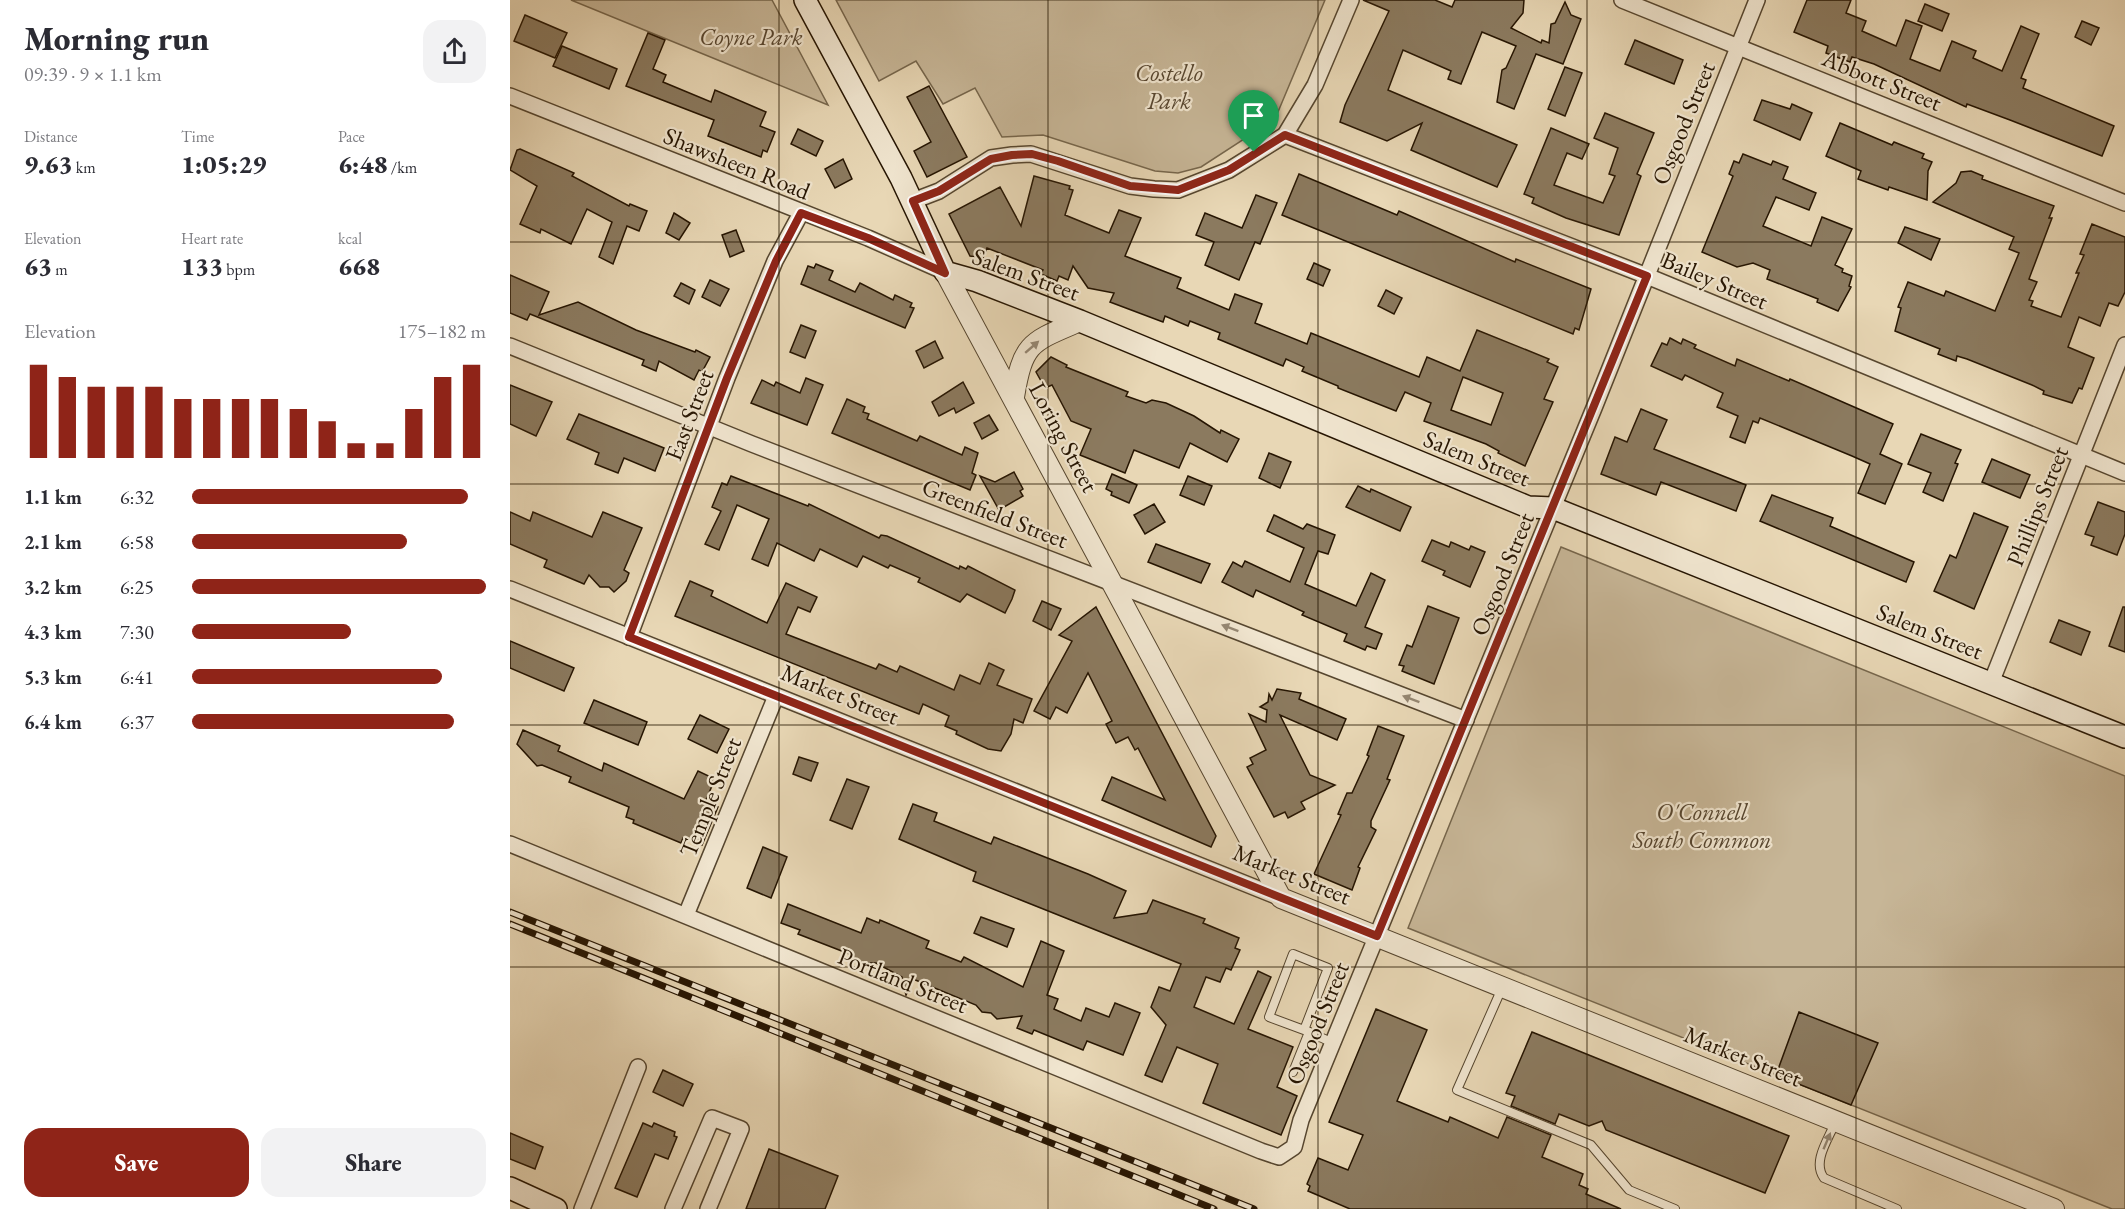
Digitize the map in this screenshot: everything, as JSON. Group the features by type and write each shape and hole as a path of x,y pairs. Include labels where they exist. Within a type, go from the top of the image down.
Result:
{"main road":[{"name":"Loring Street","path":"805,0 913,201 945,273"},
{"name":"Salem Street","path":"945,273 977,281 1080,321 1528,507 1553,508 2125,737"},
{"path":"510,1188 556,1209"}],"street":[{"path":"913,201 939,191 991,159 1012,155 1032,154 1130,186 1178,190 1229,170 1285,135 1314,85 1351,0"},
{"name":"Abbott Street","path":"1622,0 2125,202"},
{"name":"Osgood Street","path":"1280,1157 1294,1147 1301,1120 1553,508 1757,0"},
{"name":"Shawsheen Road","path":"510,96 868,238 945,273"},
{"name":"Bailey Street","path":"1285,135 1647,276 2125,473"},
{"name":"East Street","path":"629,637 709,426 776,261 801,213"},
{"name":"Loring Street","path":"945,273 1014,397 1281,898"},
{"path":"1014,397 1023,356 1048,335 1080,321"},
{"name":"Phillips Street","path":"1991,683 2125,345"},
{"name":"Greenfield Street","path":"510,346 709,426 1466,720"},
{"name":"Market Street","path":"510,589 2054,1209"},
{"name":"Temple Street","path":"686,915 776,696"},
{"name":"Portland Street","path":"510,843 1280,1157"},
{"path":"582,1209 638,1067"},
{"path":"673,1209 712,1118 741,1129 708,1209"}],"lane":[{"path":"1293,1072 1306,1031 1328,968 1293,954 1269,1017 1306,1031 1333,1043"},
{"path":"1502,987 1457,1090 1591,1144 1629,1190 1675,1209"},
{"path":"1836,1121 1819,1161 1819,1172 1824,1178 1897,1209"}],"green space":[{"name":"Coyne Park","path":"571,0 772,0 828,105"},
{"name":"Costello Park","path":"836,0 1325,0 1275,119 1201,167 1178,173 1155,171 1043,135 1002,137 975,88 943,104 916,61 879,81"},
{"name":"O'Connell South Common","path":"1561,547 2125,776 2125,1209 2112,1209 1408,928"}],"building":[{"path":"1363,0 1435,0 1452,7 1455,0 1524,0 1523,13 1511,28 1541,43 1542,40 1549,43 1551,24 1555,23 1565,2 1571,15 1581,19 1563,64 1536,54 1514,109 1497,102 1502,70 1506,68 1516,46 1482,32 1461,84 1448,79 1451,71 1403,50 1388,90 1517,145 1497,187 1411,150 1422,123 1387,141 1340,122 1345,105 1389,11"},
{"path":"1807,0 1851,0 1846,13 1866,21 1862,31 1896,46 1906,20 1922,26 1910,59 1940,71 1952,41 1976,51 1973,58 2002,71 2021,26 2039,34 2021,78 2026,80 2023,88 2114,126 2102,156 1967,104 1966,107 1874,64 1852,57 1850,62 1826,53 1828,46 1794,32"},
{"path":"1925,4 1949,14 1942,31 1918,21"},
{"path":"525,15 567,33 555,58 514,41"},
{"path":"2082,21 2099,28 2091,45 2075,37"},
{"path":"648,33 665,40 653,69 666,75 663,82 711,102 715,90 766,112 760,126 775,132 767,152 763,150 761,157 708,136 714,120 626,86"},
{"path":"1635,40 1683,60 1674,84 1625,64"},
{"path":"562,46 617,69 609,89 553,66"},
{"path":"1565,67 1582,73 1565,116 1548,109"},
{"path":"929,86 967,157 927,177 914,151 931,142 907,97"},
{"path":"1762,100 1790,109 1792,104 1812,113 1800,140 1754,120"},
{"path":"1605,113 1654,133 1637,174 1641,176 1619,235 1566,218 1532,203 1534,198 1524,194 1551,128 1589,144 1582,159 1567,153 1554,185 1603,203 1615,176 1609,174 1618,148 1594,138"},
{"path":"1840,123 1892,145 1894,142 1924,154 1922,158 1932,162 1928,171 1927,200 1858,179 1861,171 1826,156"},
{"path":"798,129 823,141 816,156 791,144"},
{"path":"520,149 574,173 572,176 629,206 630,204 647,211 639,231 627,226 613,264 599,257 612,222 587,209 571,244 541,229 540,233 520,224 537,186 510,170 517,150"},
{"path":"1743,154 1771,165 1773,161 1788,167 1783,179 1816,193 1809,210 1776,197 1763,226 1811,246 1822,217 1852,229 1835,265 1843,269 1842,272 1852,276 1849,286 1851,287 1838,311 1817,302 1818,299 1767,279 1770,270 1753,263 1737,267 1702,252 1733,176 1729,174 1734,161 1739,163"},
{"path":"843,159 852,179 835,188 825,169"},
{"path":"1971,171 1983,176 1982,179 2054,206 2049,218 2052,218 2029,279 2037,282 2029,300 2033,301 2031,306 2061,317 2079,273 2076,273 2084,255 2080,254 2092,224 2125,237 2125,292 2118,306 2109,303 2100,326 2079,317 2068,347 2094,358 2082,389 2079,388 2072,403 2043,394 2044,391 2032,385 1967,359 1957,356 1956,361 1938,354 1940,349 1895,331 1901,308 1898,307 1908,282 1944,296 1946,291 1995,311 2019,253 2009,249 2014,237 1933,202 1956,183 1961,172"},
{"path":"1299,174 1397,215 1399,211 1515,262 1516,259 1591,289 1579,330 1575,328 1573,334 1282,215"},
{"path":"1034,176 1070,186 1069,189 1073,190 1065,215 1109,233 1119,210 1141,218 1125,256 1181,278 1177,288 1229,310 1235,294 1262,304 1255,323 1307,344 1311,333 1419,377 1427,357 1460,371 1477,330 1549,359 1547,362 1558,367 1544,399 1553,402 1525,466 1498,453 1499,451 1486,444 1424,421 1431,403 1405,392 1396,411 1302,371 1304,367 1286,359 1283,366 1218,339 1220,333 1190,321 1188,326 1165,316 1163,322 1110,302 1114,293 1088,288 1073,266 1068,280 1059,276 1057,281 1041,274 1043,270 987,248 983,258 970,256 949,214 1000,187 1021,226","holes":["1463,377 1503,393 1491,425 1451,410"]},
{"path":"1256,195 1277,203 1260,244 1255,242 1239,280 1205,265 1214,242 1196,235 1205,213 1242,228"},
{"path":"674,213 690,223 679,240 666,233"},
{"path":"1905,227 1940,239 1931,260 1898,243"},
{"path":"736,230 744,251 730,257 722,235"},
{"path":"1314,263 1330,270 1323,286 1307,279"},
{"path":"816,264 833,271 829,280 855,292 860,283 893,300 895,295 912,303 910,307 914,308 905,328 801,284 808,266 814,268"},
{"path":"510,275 549,292 539,315 578,302 636,330 710,357 702,372 699,370 694,380 659,361 656,371 642,365 644,360 530,314 527,320 510,313"},
{"path":"710,280 729,289 720,306 702,297"},
{"path":"681,283 695,290 689,304 674,296"},
{"path":"1386,290 1402,298 1394,314 1378,306"},
{"path":"801,325 816,331 805,358 790,352"},
{"path":"1670,338 1681,344 1683,339 1696,345 1694,348 1735,366 1737,359 1789,381 1790,379 1893,424 1880,454 1902,464 1885,504 1858,493 1870,464 1852,456 1760,418 1758,423 1753,421 1745,443 1730,437 1738,416 1717,407 1723,393 1685,375 1682,380 1651,366 1662,343 1667,345"},
{"path":"935,341 943,358 924,368 916,351"},
{"path":"1051,357 1067,365 1066,367 1128,392 1126,396 1146,403 1152,400 1166,403 1194,416 1220,433 1221,430 1239,439 1227,462 1190,443 1179,468 1134,450 1125,473 1080,455 1091,429 1071,421 1052,385 1045,388 1036,372"},
{"path":"806,378 823,385 807,425 751,403 762,380 774,386 776,382 800,393"},
{"path":"963,382 974,403 956,413 954,408 939,416 932,402"},
{"path":"510,385 552,402 536,436 510,424"},
{"path":"847,399 865,407 863,412 869,414 867,419 917,441 920,436 962,455 965,447 978,453 972,473 976,475 970,490 832,433"},
{"path":"1641,409 1667,420 1654,449 1746,485 1736,511 1661,482 1656,495 1601,474 1615,437 1627,442"},
{"path":"579,414 664,448 655,471 624,458 618,473 595,464 599,453 567,439"},
{"path":"989,415 998,430 982,439 974,423"},
{"path":"1921,434 1961,450 1955,463 1958,464 1943,501 1923,492 1931,473 1908,464"},
{"path":"1269,453 1291,462 1280,488 1259,478"},
{"path":"1992,459 2030,475 2020,498 1982,482"},
{"path":"1014,472 1023,489 1020,491 1023,496 999,510 980,476 995,482"},
{"path":"1112,474 1137,485 1129,503 1111,495 1112,492 1106,489"},
{"path":"731,476 808,506 809,504 879,538 881,535 887,536 959,569 960,566 966,569 968,566 1015,590 1012,599 1005,613 967,594 960,602 918,582 920,578 890,565 888,568 863,556 857,567 820,549 814,561 777,543 768,566 752,559 769,519 737,505 719,550 705,544 721,511 712,507 722,483 727,485"},
{"path":"1188,476 1212,486 1204,505 1180,495"},
{"path":"1358,486 1370,492 1371,489 1411,507 1400,531 1346,507"},
{"path":"1772,495 1833,518 1830,526 1914,562 1906,582 1760,521"},
{"path":"2098,502 2125,512 2125,534 2117,555 2091,545 2094,537 2085,534"},
{"path":"1154,504 1165,522 1145,534 1134,515"},
{"path":"510,512 530,521 533,512 592,537 603,512 642,528 624,570 629,573 626,581 614,592 609,587 600,587 589,575 584,584 544,567 547,560 510,544"},
{"path":"1974,513 2008,527 1974,609 1934,591 1950,555 1956,558"},
{"path":"1274,515 1303,529 1307,524 1335,535 1328,554 1318,551 1305,584 1356,606 1371,573 1385,580 1365,627 1382,634 1376,649 1367,646 1365,650 1344,641 1347,634 1302,615 1304,612 1256,590 1253,597 1222,582 1233,562 1242,567 1245,561 1290,582 1304,548 1267,531"},
{"path":"1432,540 1449,547 1451,542 1469,550 1471,546 1485,552 1470,587 1443,575 1445,571 1422,561"},
{"path":"1156,544 1210,564 1201,583 1148,562"},
{"path":"690,581 713,591 711,596 767,623 786,583 817,597 810,612 798,607 786,634 876,669 879,664 897,672 900,666 954,690 960,675 980,684 989,663 1004,670 997,685 1032,699 1023,723 1014,719 1011,734 1001,751 988,749 956,734 957,731 945,726 949,716 923,704 919,714 675,616"},
{"path":"1042,601 1061,609 1051,630 1033,621"},
{"path":"1428,606 1459,618 1434,684 1402,671 1404,666 1399,665 1407,645 1412,647"},
{"path":"1096,607 1216,836 1211,847 1102,800 1112,777 1165,800 1138,748 1135,750 1128,737 1116,743 1106,724 1112,721 1088,673 1067,713 1056,707 1050,719 1034,711 1072,641 1059,635"},
{"path":"2123,607 2125,607 2125,652 2109,646"},
{"path":"2059,620 2090,632 2081,655 2050,642"},
{"path":"510,641 574,668 564,691 510,668"},
{"path":"1277,689 1301,693 1299,699 1346,719 1337,740 1280,715 1310,775 1335,785 1301,802 1305,809 1288,818 1285,812 1274,817 1247,767 1253,764 1250,758 1266,750 1249,714 1266,722 1267,710 1260,707 1268,702 1269,694 1272,700"},
{"path":"594,700 647,722 638,745 584,723"},
{"path":"700,715 729,729 717,753 688,739"},
{"path":"1378,726 1404,736 1387,779 1390,780 1371,821 1371,827 1376,830 1358,867 1360,868 1352,890 1314,874 1341,815 1338,814 1347,793 1352,793 1369,756 1367,755"},
{"path":"523,730 560,746 558,751 602,771 604,763 684,799 698,771 715,779 705,802 718,807 702,845 683,838 681,843 633,823 634,820 626,817 629,807 569,782 571,777 542,765 537,766 517,744"},
{"path":"799,757 818,763 811,781 793,774"},
{"path":"847,779 869,787 852,829 830,820"},
{"path":"913,804 937,813 934,821 991,844 994,837 1126,891 1114,918 1147,913 1153,900 1205,919 1203,923 1239,938 1235,948 1240,950 1231,970 1226,968 1220,982 1206,977 1194,1007 1234,1024 1258,971 1271,977 1248,1029 1293,1047 1277,1087 1297,1096 1281,1135 1203,1103 1218,1064 1177,1047 1162,1082 1145,1075 1166,1025 1151,1007 1159,987 1170,991 1181,964 973,881 976,872 899,839"},
{"path":"763,847 787,857 771,898 747,888"},
{"path":"788,904 861,933 867,918 879,923 880,920 929,941 926,948 961,962 964,957 1023,987 1041,941 1064,951 1047,995 1058,999 1054,1009 1081,1021 1086,1008 1109,1017 1115,1003 1140,1013 1123,1055 1087,1041 1083,1050 1034,1030 1032,1034 1017,1028 1022,1016 997,1019 991,1013 982,1012 976,1005 913,979 906,995 902,977 876,963 863,963 851,958 852,955 798,934 800,930 781,923"},
{"path":"981,917 1014,929 1007,947 974,933"},
{"path":"1376,1009 1427,1030 1397,1101 1448,1122 1450,1117 1498,1138 1507,1117 1551,1135 1542,1157 1583,1174 1579,1185 1588,1189 1586,1194 1621,1209 1350,1209 1308,1191 1310,1186 1307,1184 1318,1158 1348,1170 1363,1135 1329,1122"},
{"path":"1799,1012 1878,1043 1851,1105 1776,1075"},
{"path":"1532,1032 1789,1136 1765,1193 1606,1130 1602,1121 1589,1126 1559,1114 1555,1124 1511,1106 1515,1096 1506,1093"},
{"path":"663,1070 693,1084 683,1106 653,1092"},
{"path":"643,1123 652,1127 654,1123 675,1132 674,1136 677,1137 668,1159 655,1154 637,1197 615,1188"},
{"path":"510,1133 543,1147 535,1169 510,1159"},
{"path":"769,1149 838,1176 825,1209 746,1209"}],"railway":[{"path":"510,912 1254,1209"},
{"path":"510,924 1214,1209"}],"route":[{"path":"1285,135 1647,276 1377,936 629,637 727,378 776,261 801,213 868,238 945,273 913,201 939,191 991,159 1032,154 1130,186 1178,190 1199,184 1229,170 1254,152 1285,135"}]}
